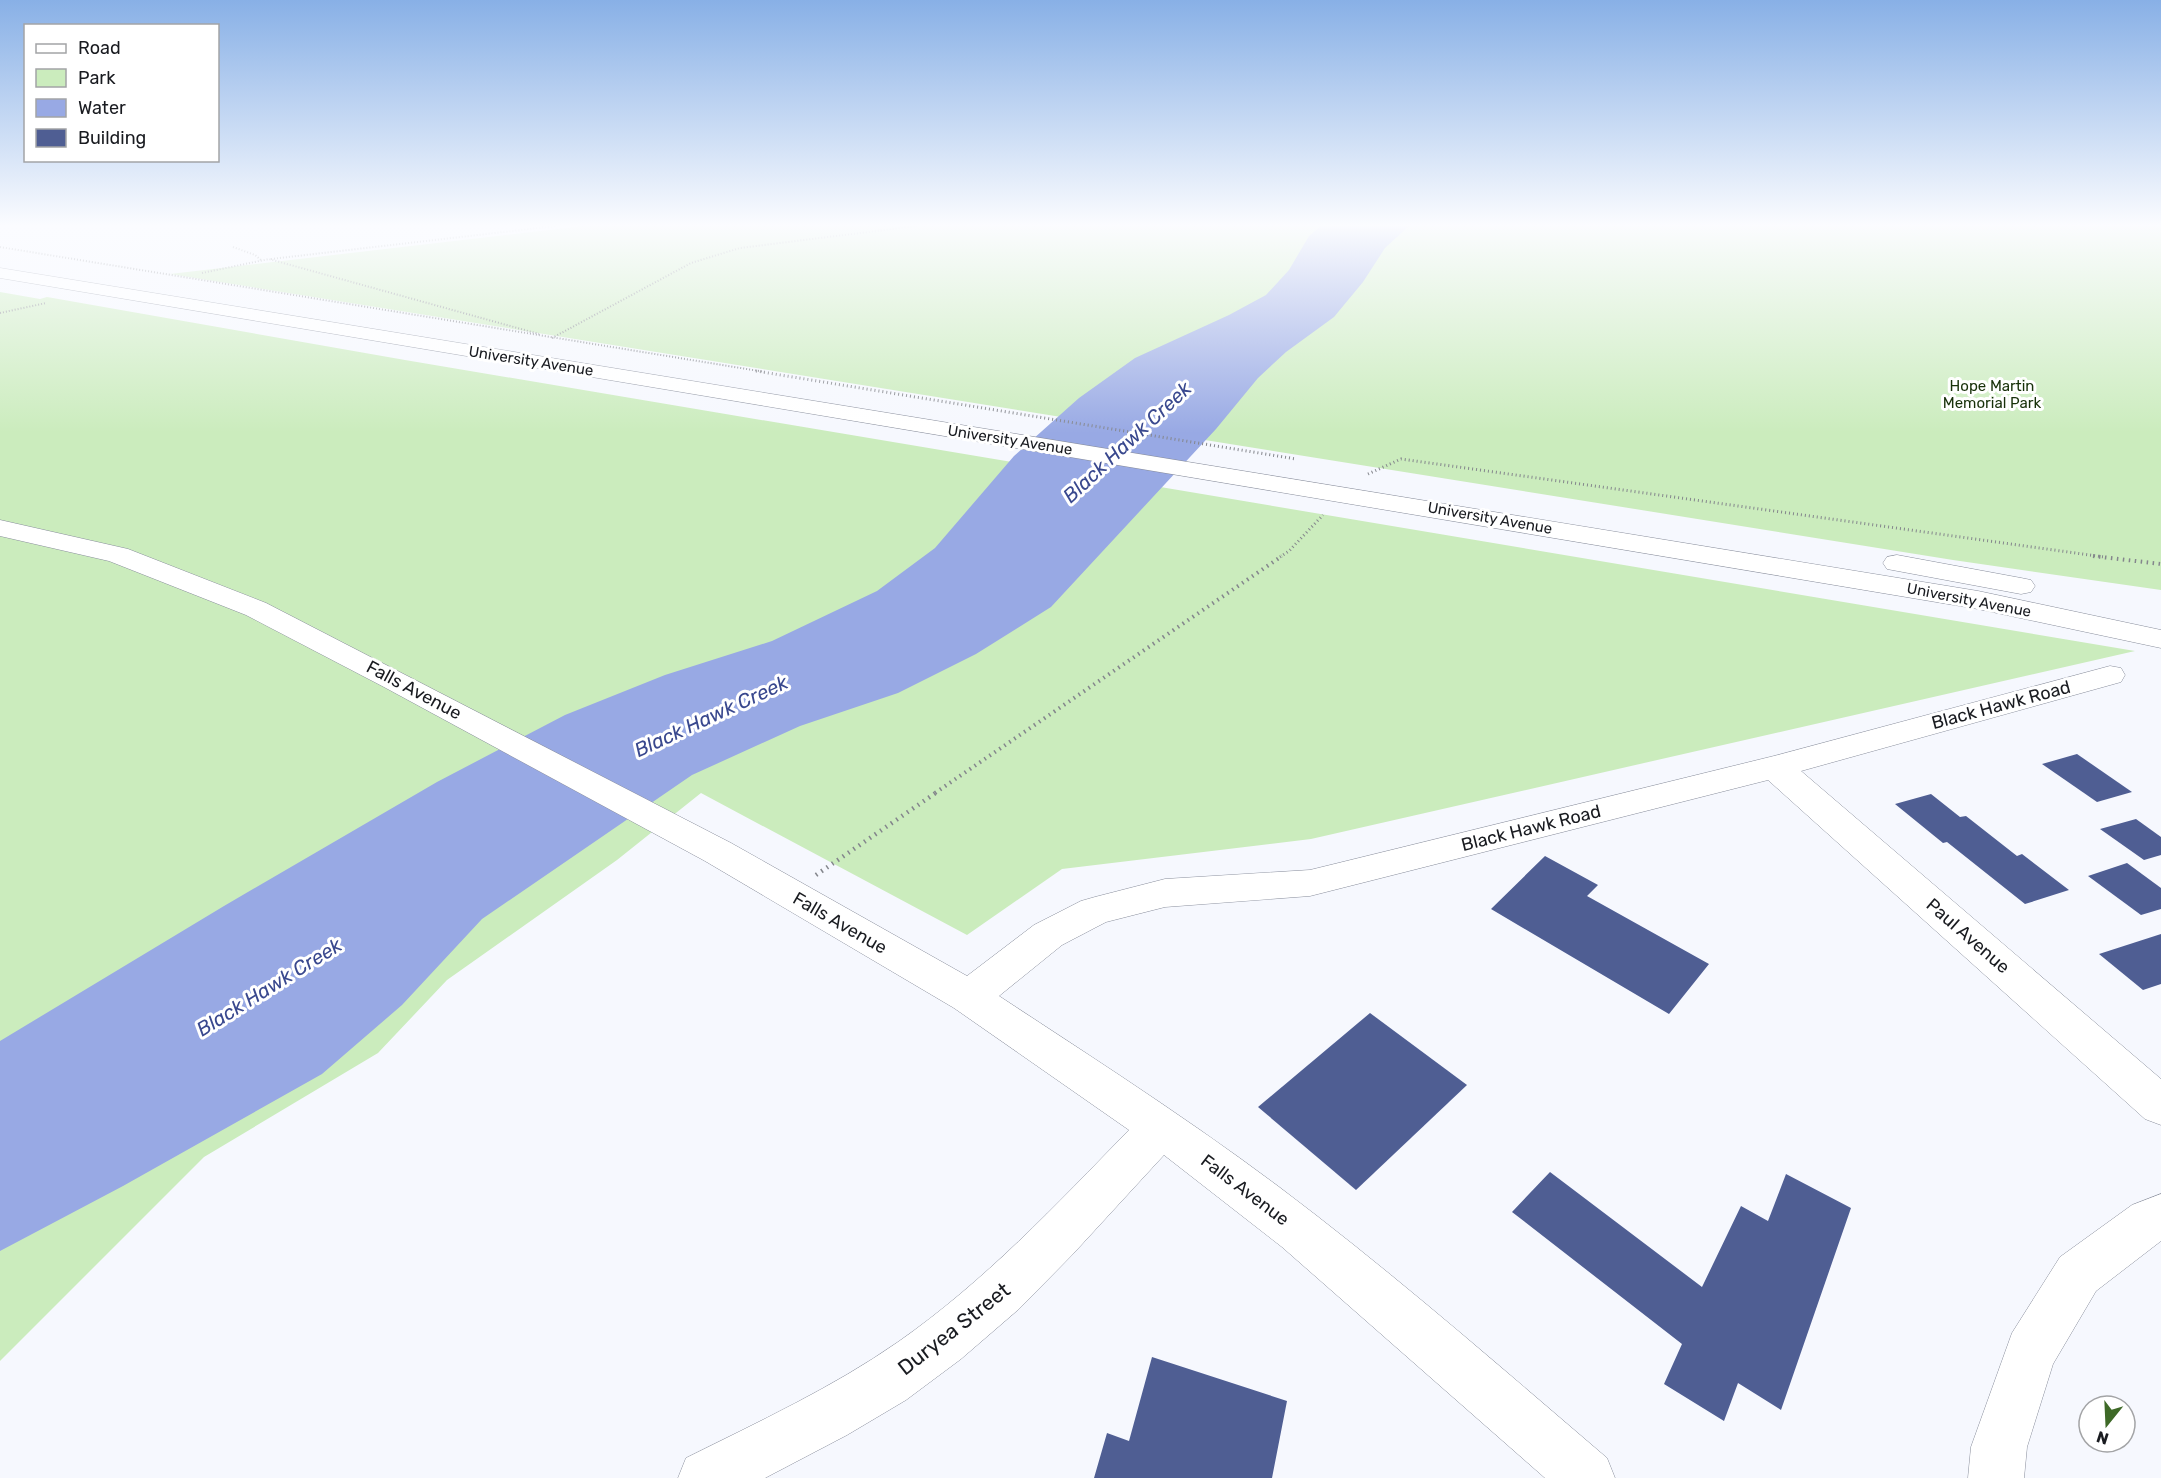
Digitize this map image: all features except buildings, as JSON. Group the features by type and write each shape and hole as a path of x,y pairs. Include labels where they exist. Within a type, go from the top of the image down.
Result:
{"main road":[{"name":"University Avenue","path":"148,295 970,417 1290,469 1352,485 1978,600 2161,639"},
{"name":"University Avenue","path":"236,295 833,391"},
{"name":"University Avenue","path":"1352,485 1971,575 2161,615"},
{"name":"Falls Avenue","path":"0,528 118,555 256,609 395,680 718,852 969,997 1161,1127 1308,1238 1426,1337 1587,1478"},
{"name":"Black Hawk Road","path":"969,997 1048,935 1095,911 1165,893 1310,884 1775,767 2110,675"},
{"name":"Paul Avenue","path":"1775,767 2161,1106"},
{"name":"Duryea Street","path":"706,1478 795,1434 879,1387 943,1342 1019,1277 1161,1127"},
{"path":"1996,1478 2000,1447 2031,1352 2078,1274 2149,1221 2161,1216"}],"path":[{"path":"292,295 553,338 970,417 1290,469"},
{"path":"404,295 553,338 632,295"},
{"path":"0,313 52,302"},
{"path":"789,894 1289,551 1352,485 1401,459 2161,564"}],"green space":[{"path":"0,295 40,299 47,297 405,360 2135,651 1311,839 1062,869 967,935 701,793 617,860 447,980 378,1053 204,1157 0,1361"},
{"name":"Hope Martin Memorial Park","path":"301,295 2161,295 2161,590 1953,560"}],"water":[{"name":"Black Hawk Creek","path":"1266,295 1352,295 1334,317 1286,352 1258,378 1216,429 1051,607 976,654 898,693 800,726 692,775 482,919 402,1005 322,1074 123,1186 0,1251 0,1041 224,906 437,782 565,715 665,675 772,641 877,591 935,548 1014,456 1079,398 1135,358 1229,315"}]}
